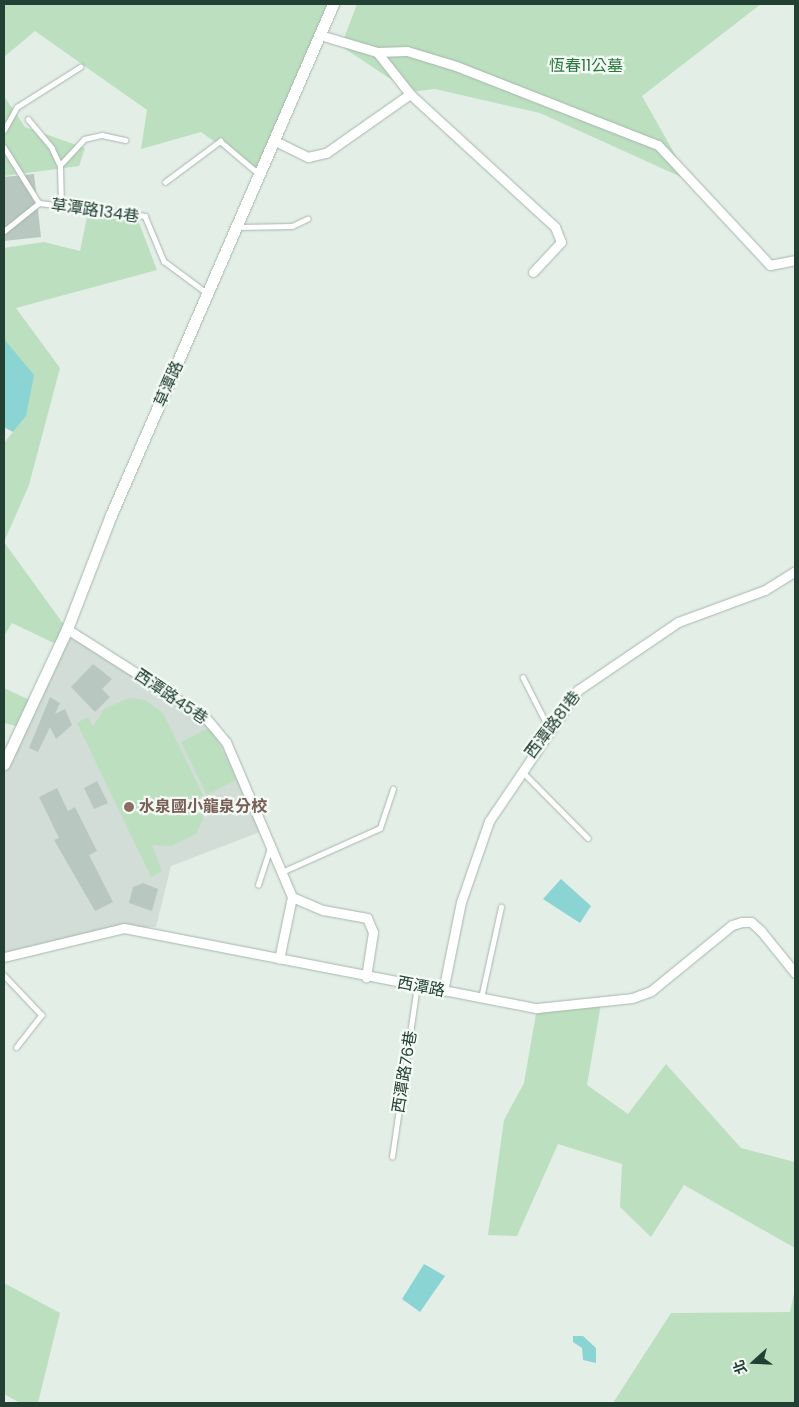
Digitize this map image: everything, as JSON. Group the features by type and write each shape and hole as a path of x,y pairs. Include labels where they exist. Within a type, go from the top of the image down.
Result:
{"street":[{"name":"草潭路","path":"4,764 67,628 111,515 209,295 334,4"},
{"path":"320,35 377,52 407,51 456,66 658,145 770,265 795,260"},
{"path":"377,52 410,94 555,227 561,242 533,272"},
{"path":"275,140 308,157 326,153 410,94"},
{"name":"西潭路81巷","path":"443,991 474,857 488,821 549,728 578,690 648,640 702,610 765,590 795,571"},
{"name":"西潭路45巷","path":"67,628 205,717 226,742 284,871 292,897 279,959"},
{"path":"292,897 323,910 367,918 373,932 366,977"},
{"name":"西潭路","path":"4,957 124,928 366,977 537,1008 632,998 671,978 732,925 751,922 761,931 795,973"}],"lane":[{"path":"4,130 17,107 80,67"},
{"path":"28,119 52,148 60,165 61,207"},
{"path":"60,165 84,139 102,134 125,140"},
{"path":"165,182 220,141 261,175"},
{"name":"草潭路134巷","path":"4,147 39,203 145,216 164,261 209,295"},
{"path":"4,231 39,203"},
{"path":"238,226 292,226 307,219"},
{"path":"523,677 549,728"},
{"path":"521,770 588,838"},
{"path":"284,871 380,828 393,789"},
{"path":"258,885 271,845"},
{"path":"481,998 502,907"},
{"path":"4,975 42,1015 18,1048"},
{"name":"西潭路76巷","path":"392,1157 417,986"}],"shaded area":[{"name":"水泉國小龍泉分校","path":"67,629 205,717 226,742 265,830 171,866 156,927 124,928 4,960 4,771"}],"green space":[{"path":"4,4 334,4 261,175 201,132 141,149 147,110 35,31 4,57"},
{"name":"恆春11公墓","path":"357,4 761,4 642,96 690,181 540,113 435,89 410,92 341,46"},
{"path":"4,96 25,127 85,148 79,166 4,176"},
{"path":"87,217 138,220 157,270 16,308 60,368 29,485 4,542 4,443 26,416 4,339 4,248 44,242 80,251"},
{"path":"4,542 67,629 56,644 12,623 4,636"},
{"path":"4,688 32,701 21,727 4,723"},
{"path":"129,698 145,700 163,713 204,797 204,817 196,834 171,846 152,845 162,871 151,877 77,723 88,717 93,727 104,709"},
{"path":"211,727 236,780 207,795 181,742"},
{"path":"602,998 587,1085 628,1114 666,1064 741,1148 795,1162 795,1248 684,1185 651,1237 620,1207 622,1164 558,1144 517,1236 488,1235 504,1120 524,1083 537,1008"},
{"path":"4,1283 60,1313 38,1403 20,1403 4,1394"},
{"path":"795,1289 795,1403 613,1403 671,1313 790,1312"}],"water":[{"path":"4,339 34,375 26,416 13,432 4,427"},
{"path":"561,879 591,906 580,923 543,899"},
{"path":"424,1264 445,1276 420,1312 402,1299"},
{"path":"573,1336 583,1336 596,1348 596,1363 583,1360 582,1348 573,1342"}],"building":[{"path":"34,174 41,237 4,241 4,177"},
{"path":"93,664 112,679 102,689 110,697 95,712 71,687"},
{"path":"50,697 60,703 55,714 65,709 72,725 56,739 50,727 38,752 29,748"},
{"path":"97,781 108,803 94,809 84,788"},
{"path":"57,788 68,811 75,807 97,851 89,855 113,902 95,911 54,840 59,838 39,797"},
{"path":"143,883 158,889 152,911 129,903 133,887"}],"place":[{"name":"水泉國小龍泉分校","path":"129,807"}]}
